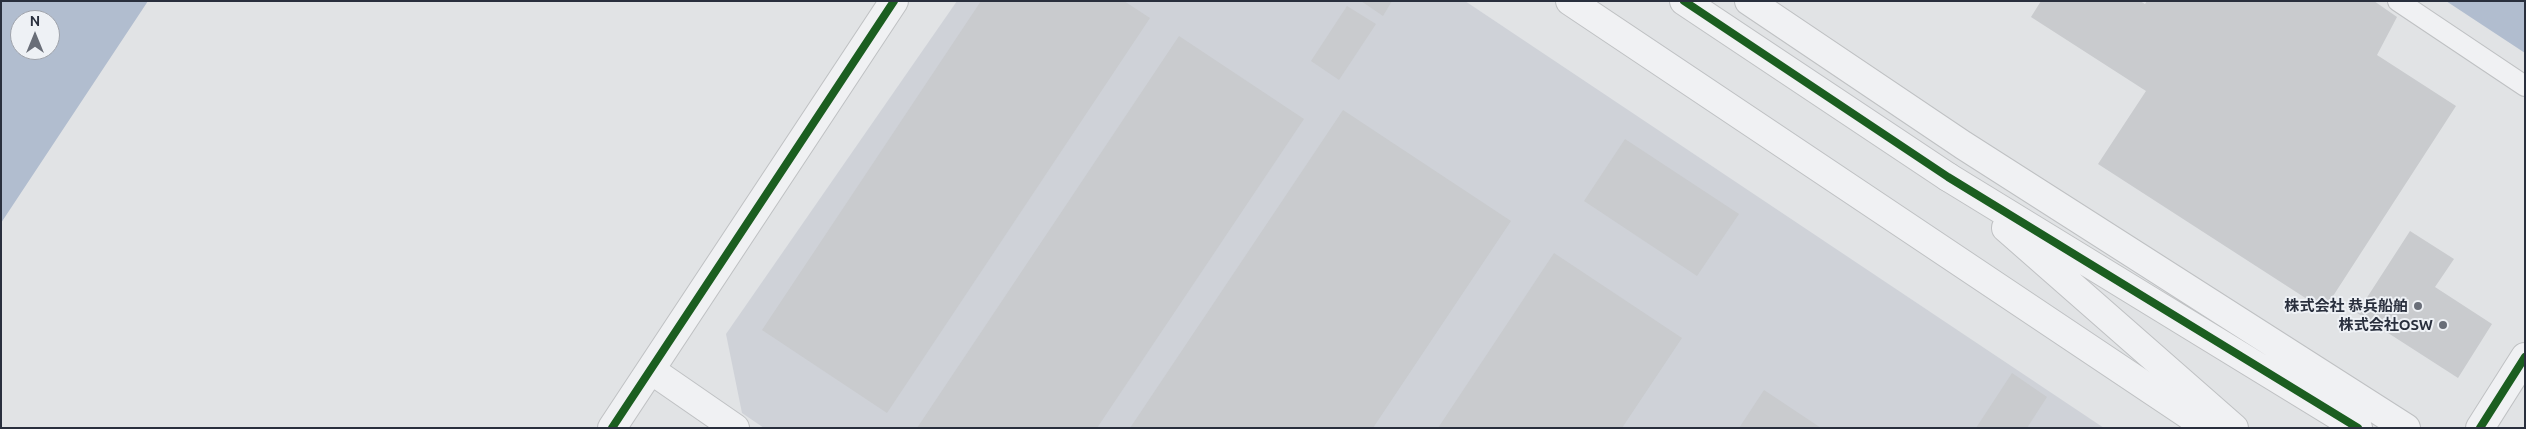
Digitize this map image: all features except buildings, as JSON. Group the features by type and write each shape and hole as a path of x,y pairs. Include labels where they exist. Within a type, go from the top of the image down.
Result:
{"street":[{"path":"612,428 894,1"},
{"path":"1570,1 2208,428"},
{"path":"1684,1 1948,177 2358,428"},
{"path":"1748,1 1963,145 2406,428"},
{"path":"1948,177 2234,428"},
{"path":"2480,428 2525,357"},
{"path":"651,370 734,428"}],"lane":[{"path":"2398,1 2525,86"}],"shaded area":[{"path":"957,1 1465,1 2104,428 764,428 742,413 726,334"}],"water":[{"path":"1,1 148,1 1,223"},
{"path":"2446,1 2525,1 2525,53"}],"cycle path":[{"path":"612,428 894,1"},
{"path":"1684,1 1948,177 2358,428"},
{"path":"2480,428 2525,357"}],"place":[{"name":"株式会社 恭兵船舶","path":"2418,306"},
{"name":"株式会社OSW","path":"2443,325"}]}
